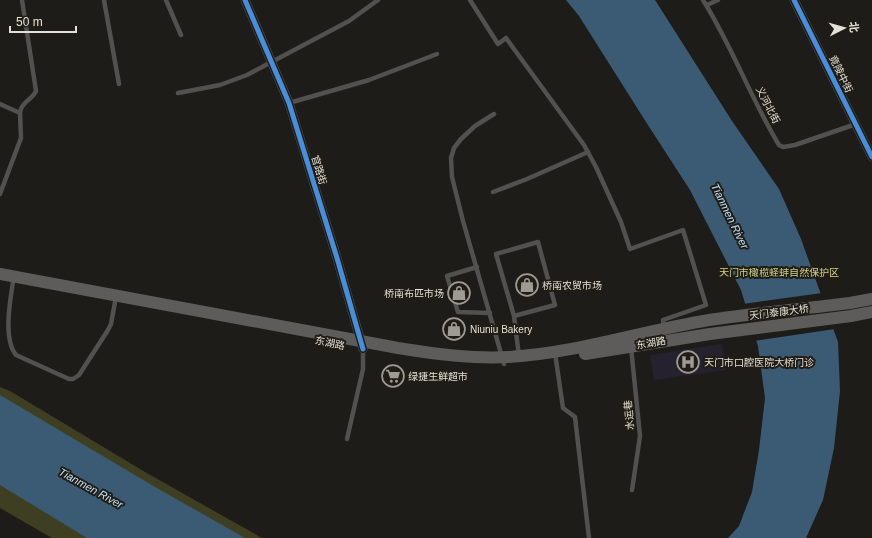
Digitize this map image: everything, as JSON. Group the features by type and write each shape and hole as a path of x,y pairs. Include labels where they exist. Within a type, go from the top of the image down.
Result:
{"main road":[{"name":"东湖路","path":"0,274 362,345 436,361 473,364 556,355 630,342 710,334"},
{"name":"东湖路","path":"0,280 115,302 362,345"},
{"name":"天门泰康大桥","path":"708,320 872,299"},
{"name":"天门泰康大桥","path":"710,334 852,316 872,312"},
{"name":"东湖路","path":"630,342 665,330 708,320"},
{"name":"东湖路","path":"503,361 519,356 556,355"}],"street":[{"name":"官路街","path":"245,0 289,103 362,345"},
{"name":"竟陵中街","path":"794,0 872,157"}],"lane":[{"path":"0,194 21,138 20,113 22,106 36,91 22,0"},
{"path":"104,0 119,84"},
{"path":"166,0 181,35"},
{"path":"178,93 233,81 272,63 349,21 378,0"},
{"path":"470,0 498,44 506,38 575,131 596,167 618,215 630,249 683,230 706,305 663,320 665,330"},
{"name":"义河北街","path":"703,0 723,34 765,122 783,148 856,124"},
{"path":"706,5 718,0"},
{"path":"289,103 369,80 437,54"},
{"path":"0,104 20,113"},
{"path":"494,114 475,126 461,139 454,148 451,158 452,177 503,361"},
{"path":"493,192 527,179 588,152"},
{"path":"514,316 555,305 538,242 496,254 514,316 519,356"},
{"path":"477,267 447,276 458,312 490,313"},
{"path":"13,282 8,314 11,346 13,352 16,355 69,379 73,379 79,374 108,330 111,324 115,302"},
{"name":"水运巷","path":"630,342 640,436 632,490"},
{"path":"347,439 363,369 362,345"},
{"path":"556,355 563,408 575,417 589,538"}],"shaded area":[{"name":"天门市口腔医院大桥门诊","path":"722,344 726,370 654,380 650,355"}],"green space":[{"path":"0,387 10,391 145,472 262,538 52,538 0,508"}],"water":[{"name":"天门市橄榄蛏蚌自然保护区","path":"566,0 655,0 732,121 779,189 801,239 838,342 840,391 834,448 823,500 806,538 728,538 739,526 752,492 759,450 765,398 758,346 741,290 690,190 579,16"},
{"name":"Tianmen River","path":"0,395 155,487 245,538 87,538 0,485"}],"pier":[{"path":"822,293 835,329 754,341 743,304"}],"cycle path":[{"path":"245,0 289,103 337,258 363,349"},
{"path":"794,0 872,157"}],"place":[{"name":"桥南农贸市场","path":"527,285"},
{"name":"桥南布匹市场","path":"459,293"},
{"name":"Niuniu Bakery","path":"454,329"},
{"name":"天门市口腔医院大桥门诊","path":"688,362"},
{"name":"绿捷生鲜超市","path":"393,376"}]}
